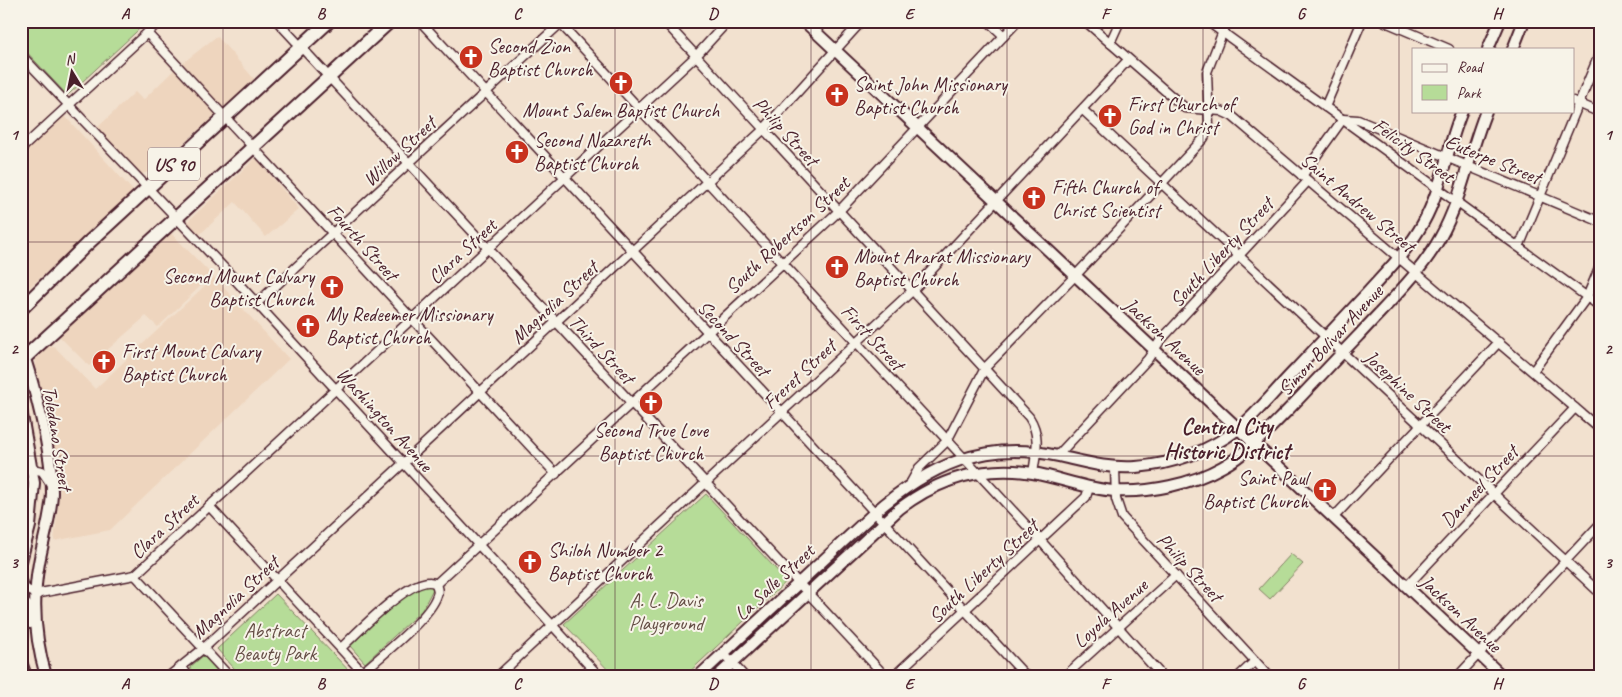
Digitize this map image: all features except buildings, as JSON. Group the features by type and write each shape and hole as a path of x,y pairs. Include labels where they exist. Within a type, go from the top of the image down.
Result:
{"main road":[{"name":"US 90","path":"21,309 147,189 330,21"},
{"name":"US 90","path":"22,356 254,148 390,21"}],"street":[{"path":"21,149 160,21"},
{"name":"Third Street","path":"277,21 885,676"},
{"name":"Second Street","path":"420,21 1026,676"},
{"name":"Philip Street","path":"664,21 985,368 1034,424 1038,442 1033,473"},
{"name":"Clara Street","path":"35,594 135,575 696,56 728,21"},
{"name":"Jackson Avenue","path":"804,21 1502,676"},
{"name":"Magnolia Street","path":"169,676 204,648 278,580 763,130 862,21"},
{"path":"988,21 1004,36"},
{"name":"South Robertson Street","path":"436,584 838,211 1018,21"},
{"name":"Saint Andrew Street","path":"1084,21 1185,108 1221,111 1232,116 1601,430"},
{"path":"1110,43 1120,21"},
{"name":"Felicity Street","path":"1207,21 1601,307"},
{"path":"910,484 918,468 947,441 985,368 1075,276 1204,138 1209,126 1207,72 1227,21"},
{"path":"1325,107 1362,21"},
{"path":"1383,21 1447,48"},
{"path":"1488,48 1500,21"},
{"path":"1512,48 1524,21"},
{"name":"Willow Street","path":"256,304 561,22"},
{"name":"First Street","path":"561,22 976,474 1040,540 1162,676"},
{"name":"Fourth Street","path":"147,33 556,474"},
{"path":"1601,50 1576,102 1601,113"},
{"name":"Washington Avenue","path":"21,55 336,389 477,546 599,676"},
{"name":"Freret Street","path":"498,676 913,290 1128,60"},
{"name":"Josephine Street","path":"1083,110 1601,594"},
{"name":"Simon Bolivar Avenue","path":"874,513 910,484 940,467 962,458 995,452 1036,452 1058,455 1097,466 1115,468 1155,465 1197,453 1239,428 1399,258 1423,222 1437,187 1462,112"},
{"name":"Simon Bolivar Avenue","path":"884,522 929,488 947,480 976,474 1033,473 1089,488 1116,491 1159,487 1197,478 1221,468 1255,443 1416,273 1442,235 1456,201 1486,112"},
{"path":"1519,247 1572,112"},
{"name":"Euterpe Street","path":"1343,119 1358,120 1601,222"},
{"name":"South Liberty Street","path":"1058,455 1240,256 1305,178 1343,119"},
{"path":"1533,371 1587,297 1601,264"},
{"path":"1334,517 1499,342"},
{"name":"Toledano Street","path":"22,356 38,407 52,485 49,517 38,566 35,594 36,627 43,664"},
{"name":"Danneel Street","path":"1407,586 1574,408"},
{"name":"Toledano Street","path":"21,410 32,469 32,512 22,559"},
{"path":"28,442 38,459 48,462"},
{"name":"Philip Street","path":"1115,468 1118,509 1122,517 1269,676"},
{"path":"32,469 42,471 52,485"},
{"name":"South Liberty Street","path":"894,676 966,611 1086,497 1089,488"},
{"path":"209,506 365,674 421,618 437,596 436,584 432,581 422,581 403,592 341,648"},
{"name":"La Salle Street","path":"699,676 874,513"},
{"name":"La Salle Street","path":"718,676 884,522"},
{"path":"1458,676 1601,523"},
{"path":"21,569 22,559"},
{"path":"135,575 229,676"},
{"name":"Loyola Avenue","path":"1065,676 1176,575"},
{"path":"21,581 26,589 35,594"},
{"path":"21,600 28,607 33,646 43,664 46,676"},
{"path":"724,653 744,676"},
{"path":"1239,676 1255,661"},
{"path":"21,662 26,676"},
{"path":"182,667 188,676"}],"shaded area":[{"path":"217,36 255,80 152,171 142,174 97,128 135,92 143,100 174,70"},
{"path":"63,114 135,193 21,295 21,153"},
{"path":"256,158 299,209 266,237 235,202 199,235 187,222"},
{"path":"169,231 212,275 158,327 146,316 89,366 58,335"},
{"path":"214,277 289,359 110,530 54,541 61,481 34,358 47,347 54,346 95,389"}],"green space":[{"path":"21,21 148,21 69,94 66,94 21,46"},
{"name":"A. L. Davis Playground","path":"706,494 787,581 685,676 614,676 564,624"},
{"path":"1291,554 1303,564 1270,599 1259,589"},
{"path":"430,584 433,589 422,610 365,663 350,646 411,592"},
{"name":"Abstract Beauty Park","path":"276,594 354,676 241,676 217,649"},
{"path":"204,655 223,676 194,676 190,667"}],"place":[{"name":"Second Zion Baptist Church","path":"471,57"},
{"name":"Mount Salem Baptist Church","path":"621,83"},
{"name":"Saint John Missionary Baptist Church","path":"837,95"},
{"name":"First Church of God in Christ","path":"1110,116"},
{"name":"Second Nazareth Baptist Church","path":"517,152"},
{"name":"Fifth Church of Christ Scientist","path":"1034,198"},
{"name":"Mount Ararat Missionary Baptist Church","path":"837,267"},
{"name":"Second Mount Calvary Baptist Church","path":"332,287"},
{"name":"My Redeemer Missionary Baptist Church","path":"308,326"},
{"name":"First Mount Calvary Baptist Church","path":"104,362"},
{"name":"Second True Love Baptist Church","path":"651,403"},
{"name":"Saint Paul Baptist Church","path":"1325,490"},
{"name":"Shiloh Number 2 Baptist Church","path":"530,562"}],"district":[{"name":"Central City Historic District","path":"1227,438"}]}
